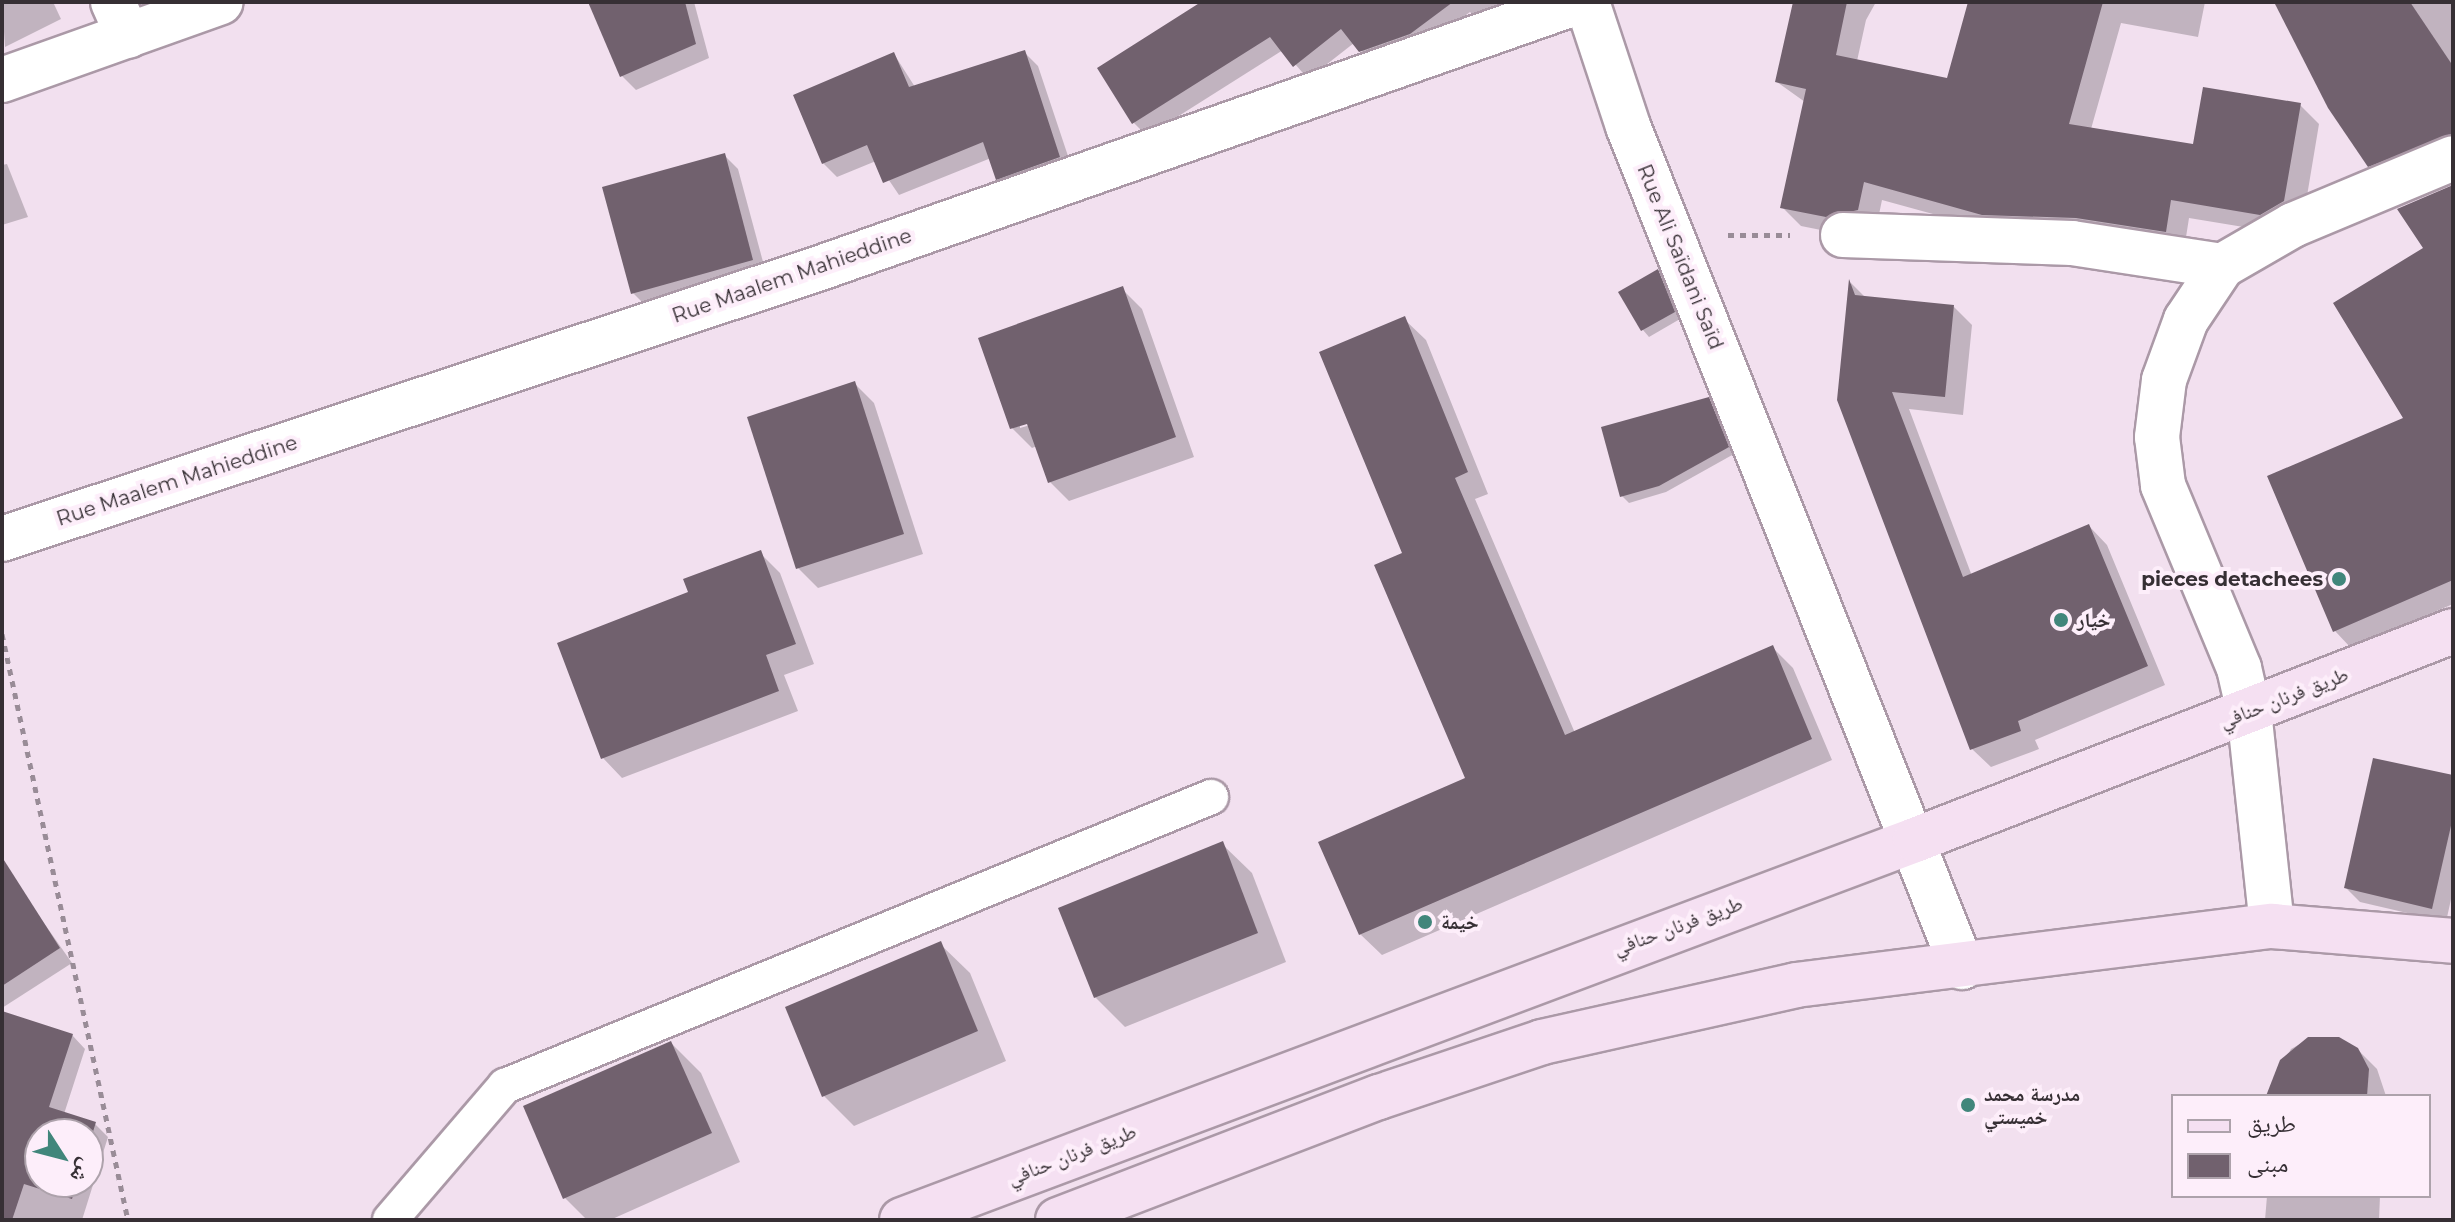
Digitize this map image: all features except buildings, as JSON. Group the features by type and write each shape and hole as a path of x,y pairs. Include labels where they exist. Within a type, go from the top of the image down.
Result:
{"main road":[{"name":"طريق فرنان حنافي","path":"902,1220 1702,916 1915,840 2453,631"},
{"path":"1058,1220 1379,1097 1542,1042 1796,985 1962,967 2272,926 2453,941"}],"street":[{"path":"2,80 120,19 221,2"},
{"name":"Rue Maalem Mahieddine","path":"2,539 820,268 1578,2"},
{"name":"Rue Ali Saïdani Saïd","path":"1587,2 1671,236 1915,840 1962,967"},
{"path":"2272,926 2249,712 2233,647 2163,485 2157,437 2164,380 2186,320 2222,266 2293,225 2453,158"},
{"path":"1843,235 2072,243 2222,266"}],"lane":[{"path":"390,1220 505,1086 1211,797"}],"path":[{"path":"1671,236 1843,235"},
{"path":"2,634 128,1220"}],"place":[{"name":"pieces detachees","path":"2339,579"},
{"name":"خيار","path":"2061,620"},
{"name":"خيمة","path":"1425,922"},
{"name":"مدرسة محمد خميستي","path":"1968,1105"}]}
